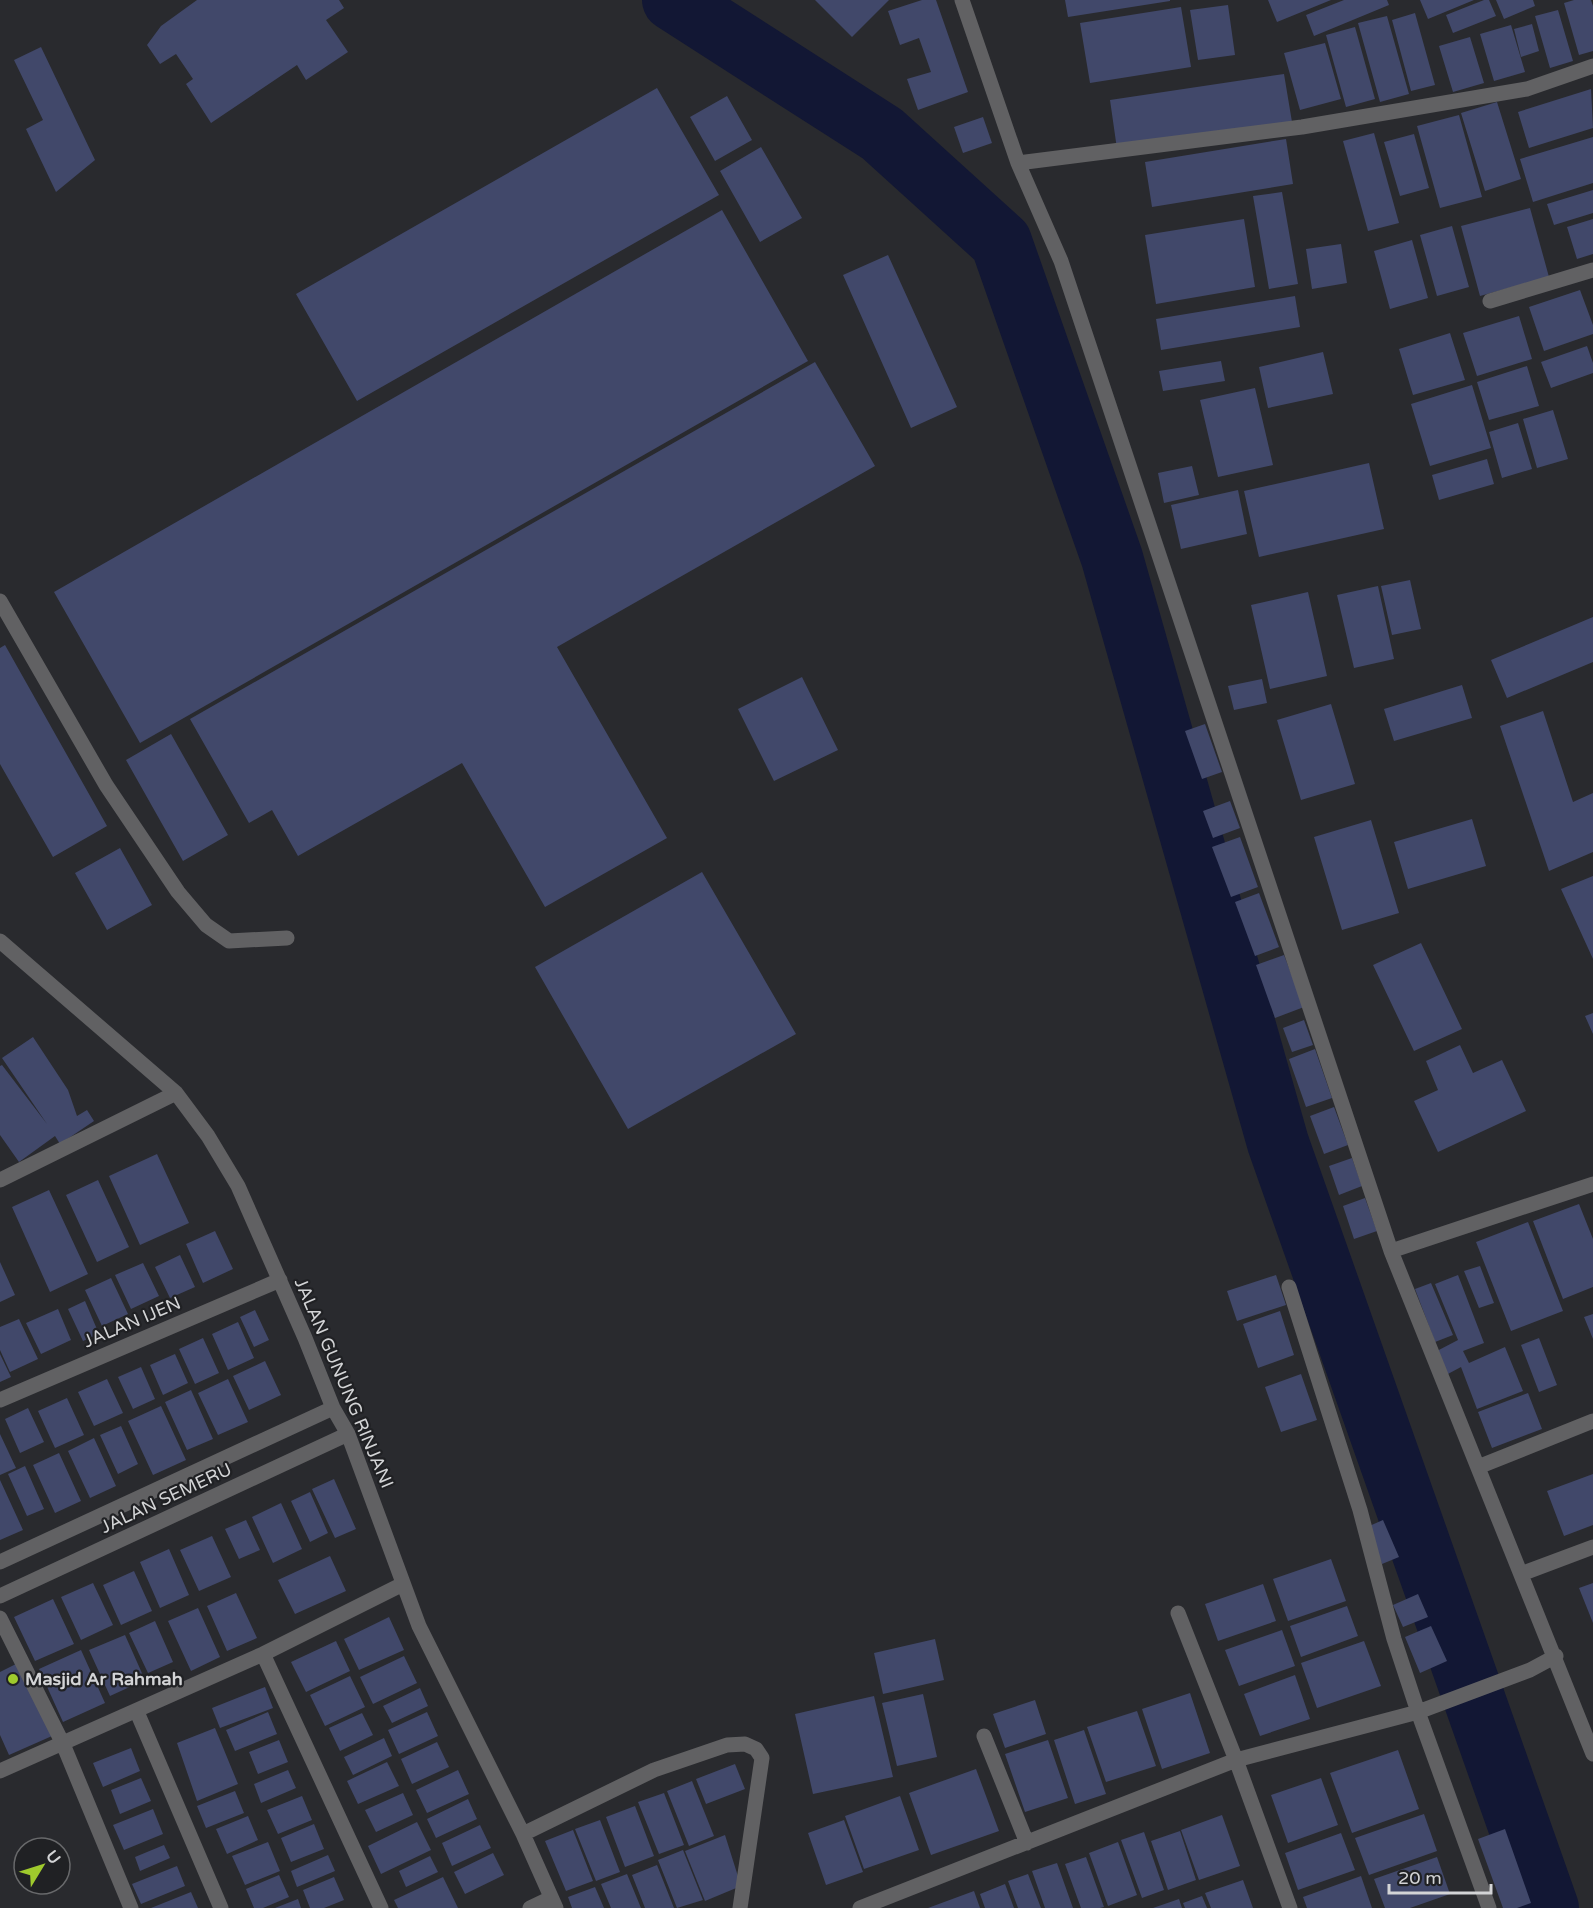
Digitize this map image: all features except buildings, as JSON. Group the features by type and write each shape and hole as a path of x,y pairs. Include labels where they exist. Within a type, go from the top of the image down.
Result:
{"street":[{"path":"962,0 1018,163 1061,261 1391,1251 1556,1656 1593,1754"},
{"path":"1018,163 1302,127 1527,89 1593,66"},
{"path":"1490,301 1593,270"},
{"path":"0,601 106,785 178,892 206,925 228,941 287,938"},
{"name":"JALAN GUNUNG RINJANI","path":"0,941 176,1093 208,1137 238,1186 333,1408 348,1434 419,1626 523,1834 554,1903"},
{"path":"0,1180 176,1093"},
{"path":"1391,1251 1593,1184"},
{"name":"JALAN IJEN","path":"0,1400 280,1280"},
{"path":"1289,1287 1360,1510 1394,1639 1489,1908"},
{"name":"JALAN SEMERU","path":"0,1562 333,1408"},
{"path":"1478,1467 1593,1421"},
{"name":"JALAN SEMERU","path":"0,1596 348,1434"},
{"path":"1521,1574 1593,1547"},
{"path":"0,1771 263,1654 403,1584"},
{"path":"1178,1613 1236,1760 1290,1908"},
{"path":"0,1618 63,1744 131,1908"},
{"path":"263,1654 381,1908"},
{"path":"860,1908 1236,1760 1418,1712 1458,1699 1530,1670 1556,1656"},
{"path":"137,1712 221,1908"},
{"path":"984,1736 1027,1843"},
{"path":"523,1834 654,1770 727,1745 745,1744 756,1749 762,1758 740,1908"},
{"path":"530,1908 554,1903"}],"waterway":[{"path":"673,0 882,134 1001,242 1112,558 1278,1143 1548,1908"}],"place":[{"name":"Masjid Ar Rahmah","path":"13,1679"}]}
